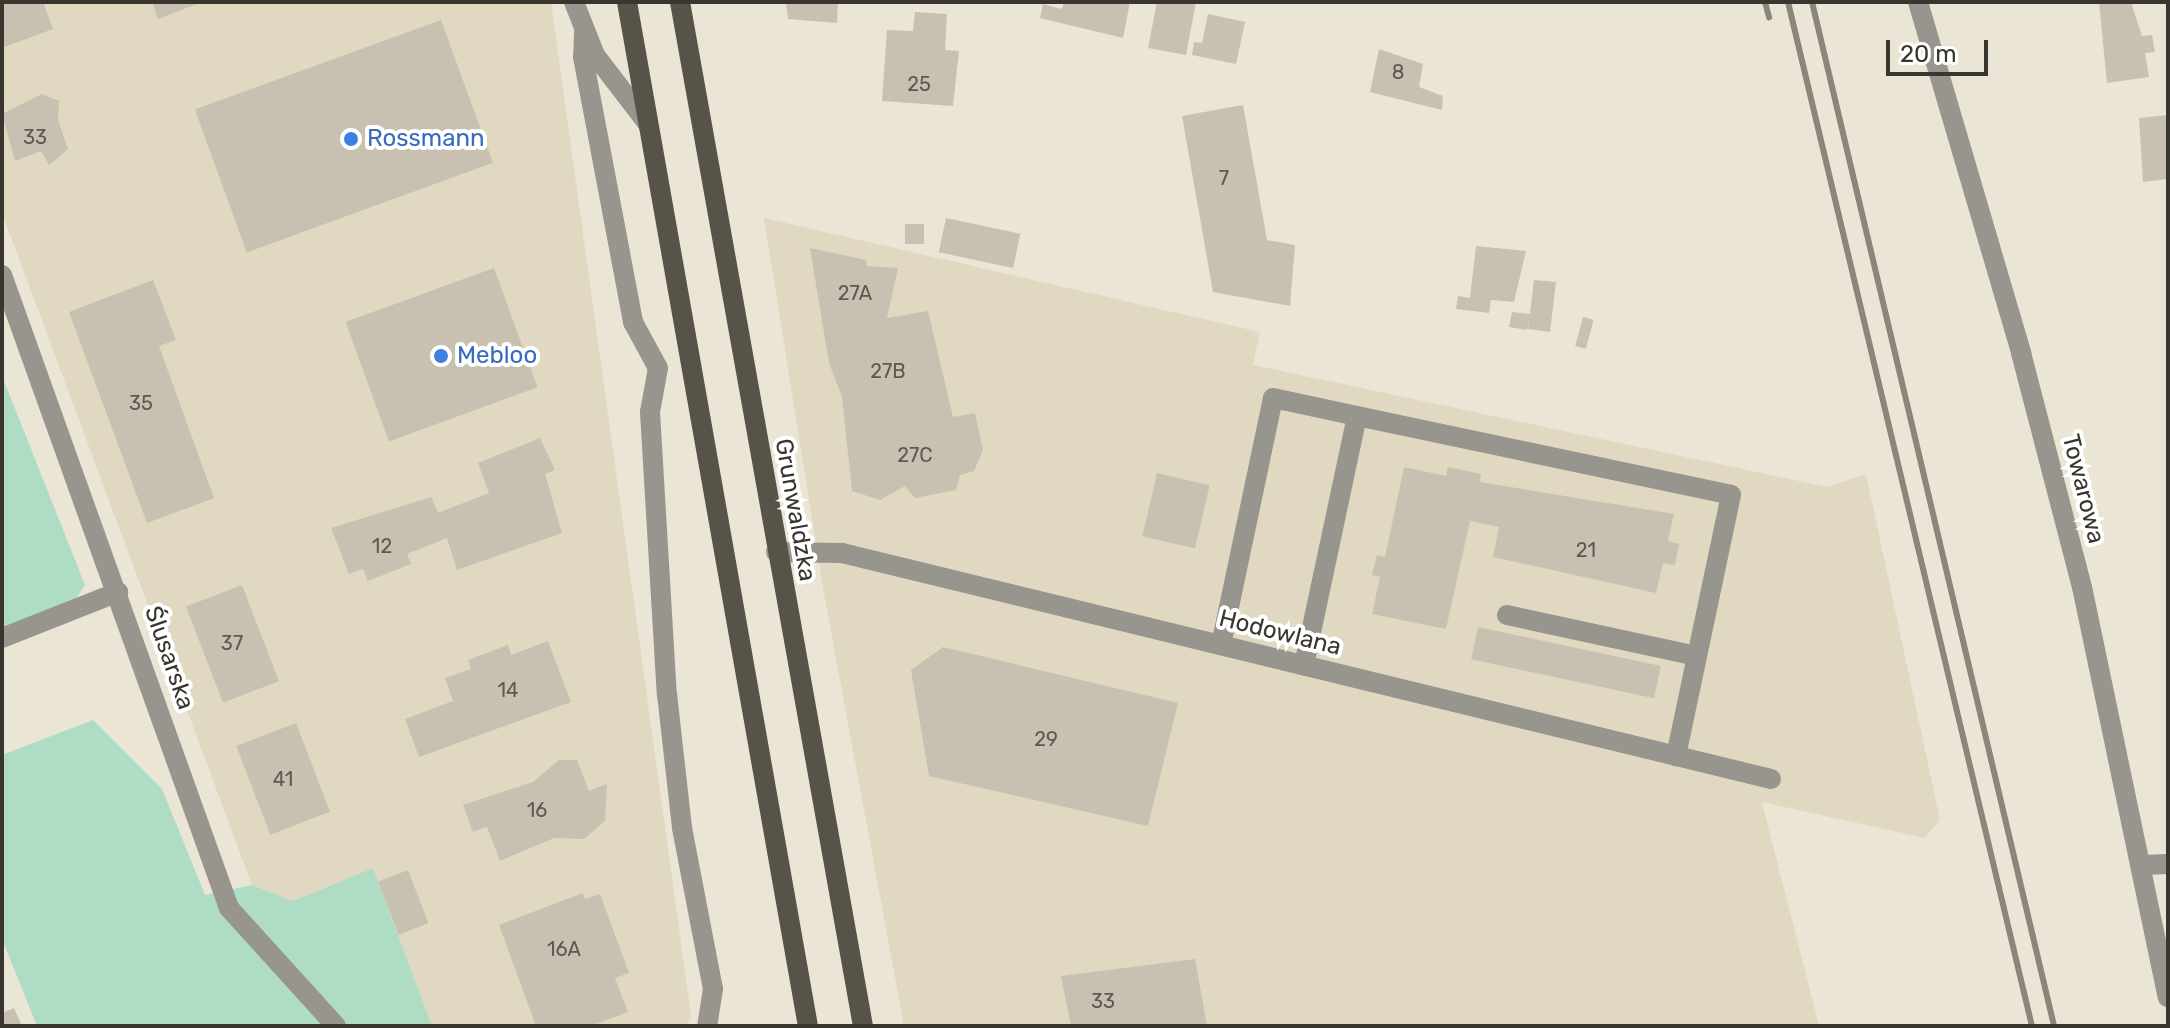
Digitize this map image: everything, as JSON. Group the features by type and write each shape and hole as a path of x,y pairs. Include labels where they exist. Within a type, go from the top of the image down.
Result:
{"main road":[{"path":"627,2 803,1021"},
{"name":"Grunwaldzka","path":"680,2 863,1026"}],"street":[{"path":"574,2 584,33 648,124"},
{"name":"Towarowa","path":"1918,2 2037,411 2142,865 2168,997"},
{"path":"584,33 583,57 633,322 658,368 650,412 667,694 682,828 713,989 707,1026"},
{"name":"Ślusarska","path":"2,275 229,908 336,1026"},
{"path":"658,368 691,359"},
{"path":"1221,645 1273,398 1731,495 1676,756"},
{"path":"1304,665 1357,416"},
{"name":"Hodowlana","path":"776,552 842,553 1771,779"},
{"path":"2,638 118,592"},
{"path":"1507,615 1697,656"},
{"path":"2142,865 2168,864"}],"shaded area":[{"path":"2,2 551,2 691,1015 687,1026 432,1026 373,868 293,901 252,885 2,213"},
{"path":"764,218 1260,332 1253,365 1827,487 1866,474 1940,820 1925,838 1762,802 1819,1026 904,1026 824,594"}],"green space":[{"path":"2,376 85,585 75,600 2,630"},
{"path":"93,720 162,789 205,895 252,885 293,901 373,868 432,1026 37,1026 2,939 2,755"}],"building":[{"path":"2,2 43,2 53,29 2,48"},
{"path":"152,2 202,2 158,19"},
{"path":"786,2 838,2 837,23 788,19"},
{"path":"1064,2 1130,2 1123,38 1040,18 1043,4 1062,9"},
{"path":"1157,2 1196,2 1186,55 1148,48"},
{"path":"2099,2 2131,2 2142,36 2152,35 2155,52 2145,53 2149,77 2107,83"},
{"path":"915,12 947,14 945,50 959,51 953,106 882,101 887,30 913,31"},
{"path":"1208,14 1245,22 1236,64 1192,55 1194,42 1202,43"},
{"path":"441,20 493,163 247,252 195,110"},
{"path":"1379,49 1423,64 1419,87 1443,96 1442,110 1370,92"},
{"path":"42,94 59,101 58,120 68,149 49,165 41,151 15,161 2,114"},
{"path":"1243,105 1267,240 1295,245 1290,306 1213,292 1182,116"},
{"path":"2168,115 2168,179 2143,182 2139,118"},
{"path":"946,218 1020,234 1013,268 939,252"},
{"path":"905,224 924,224 924,244 905,244"},
{"path":"1476,246 1526,251 1514,302 1491,300 1489,313 1456,309 1458,296 1470,298"},
{"path":"810,248 866,260 867,266 898,268 887,318 928,311 953,417 975,413 983,450 974,471 960,475 956,490 915,498 905,486 880,500 852,491 842,397 829,363"},
{"path":"494,268 537,387 389,441 346,322"},
{"path":"153,280 176,340 159,346 214,498 147,523 69,312"},
{"path":"1534,280 1556,282 1550,332 1528,329 1529,320 1527,330 1509,327 1512,312 1530,314"},
{"path":"1583,317 1594,320 1586,349 1575,346"},
{"path":"540,438 555,470 545,474 562,533 457,570 447,538 407,554 411,564 368,581 363,569 349,574 331,528 431,497 438,513 489,493 478,463"},
{"path":"1404,467 1446,476 1448,467 1481,474 1480,482 1674,514 1668,541 1679,544 1675,565 1663,563 1656,593 1493,557 1499,527 1470,521 1446,629 1372,614 1380,577 1372,575 1377,555 1385,557"},
{"path":"1157,473 1210,485 1195,548 1142,536"},
{"path":"242,585 279,681 223,703 186,607"},
{"path":"1478,627 1661,666 1654,698 1471,659"},
{"path":"548,641 571,702 419,757 405,719 453,701 445,678 471,669 468,660 508,645 511,655"},
{"path":"943,647 1178,703 1148,826 929,776 911,670"},
{"path":"296,723 330,812 270,835 236,746"},
{"path":"559,760 577,760 589,791 607,784 605,821 584,839 554,838 500,861 487,827 473,832 463,805 533,782"},
{"path":"408,870 428,923 399,935 378,881"},
{"path":"583,893 585,899 600,894 629,973 615,978 628,1012 591,1026 536,1026 499,925"},
{"path":"1195,959 1207,1026 1071,1026 1061,976"},
{"path":"14,1008 22,1026 2,1026 2,1013"}],"railway":[{"path":"1765,2 1769,17"},
{"path":"1788,2 2032,1026"},
{"path":"1812,2 2054,1026"}],"place":[{"name":"Rossmann","path":"351,139"},
{"name":"Mebloo","path":"441,356"}]}
